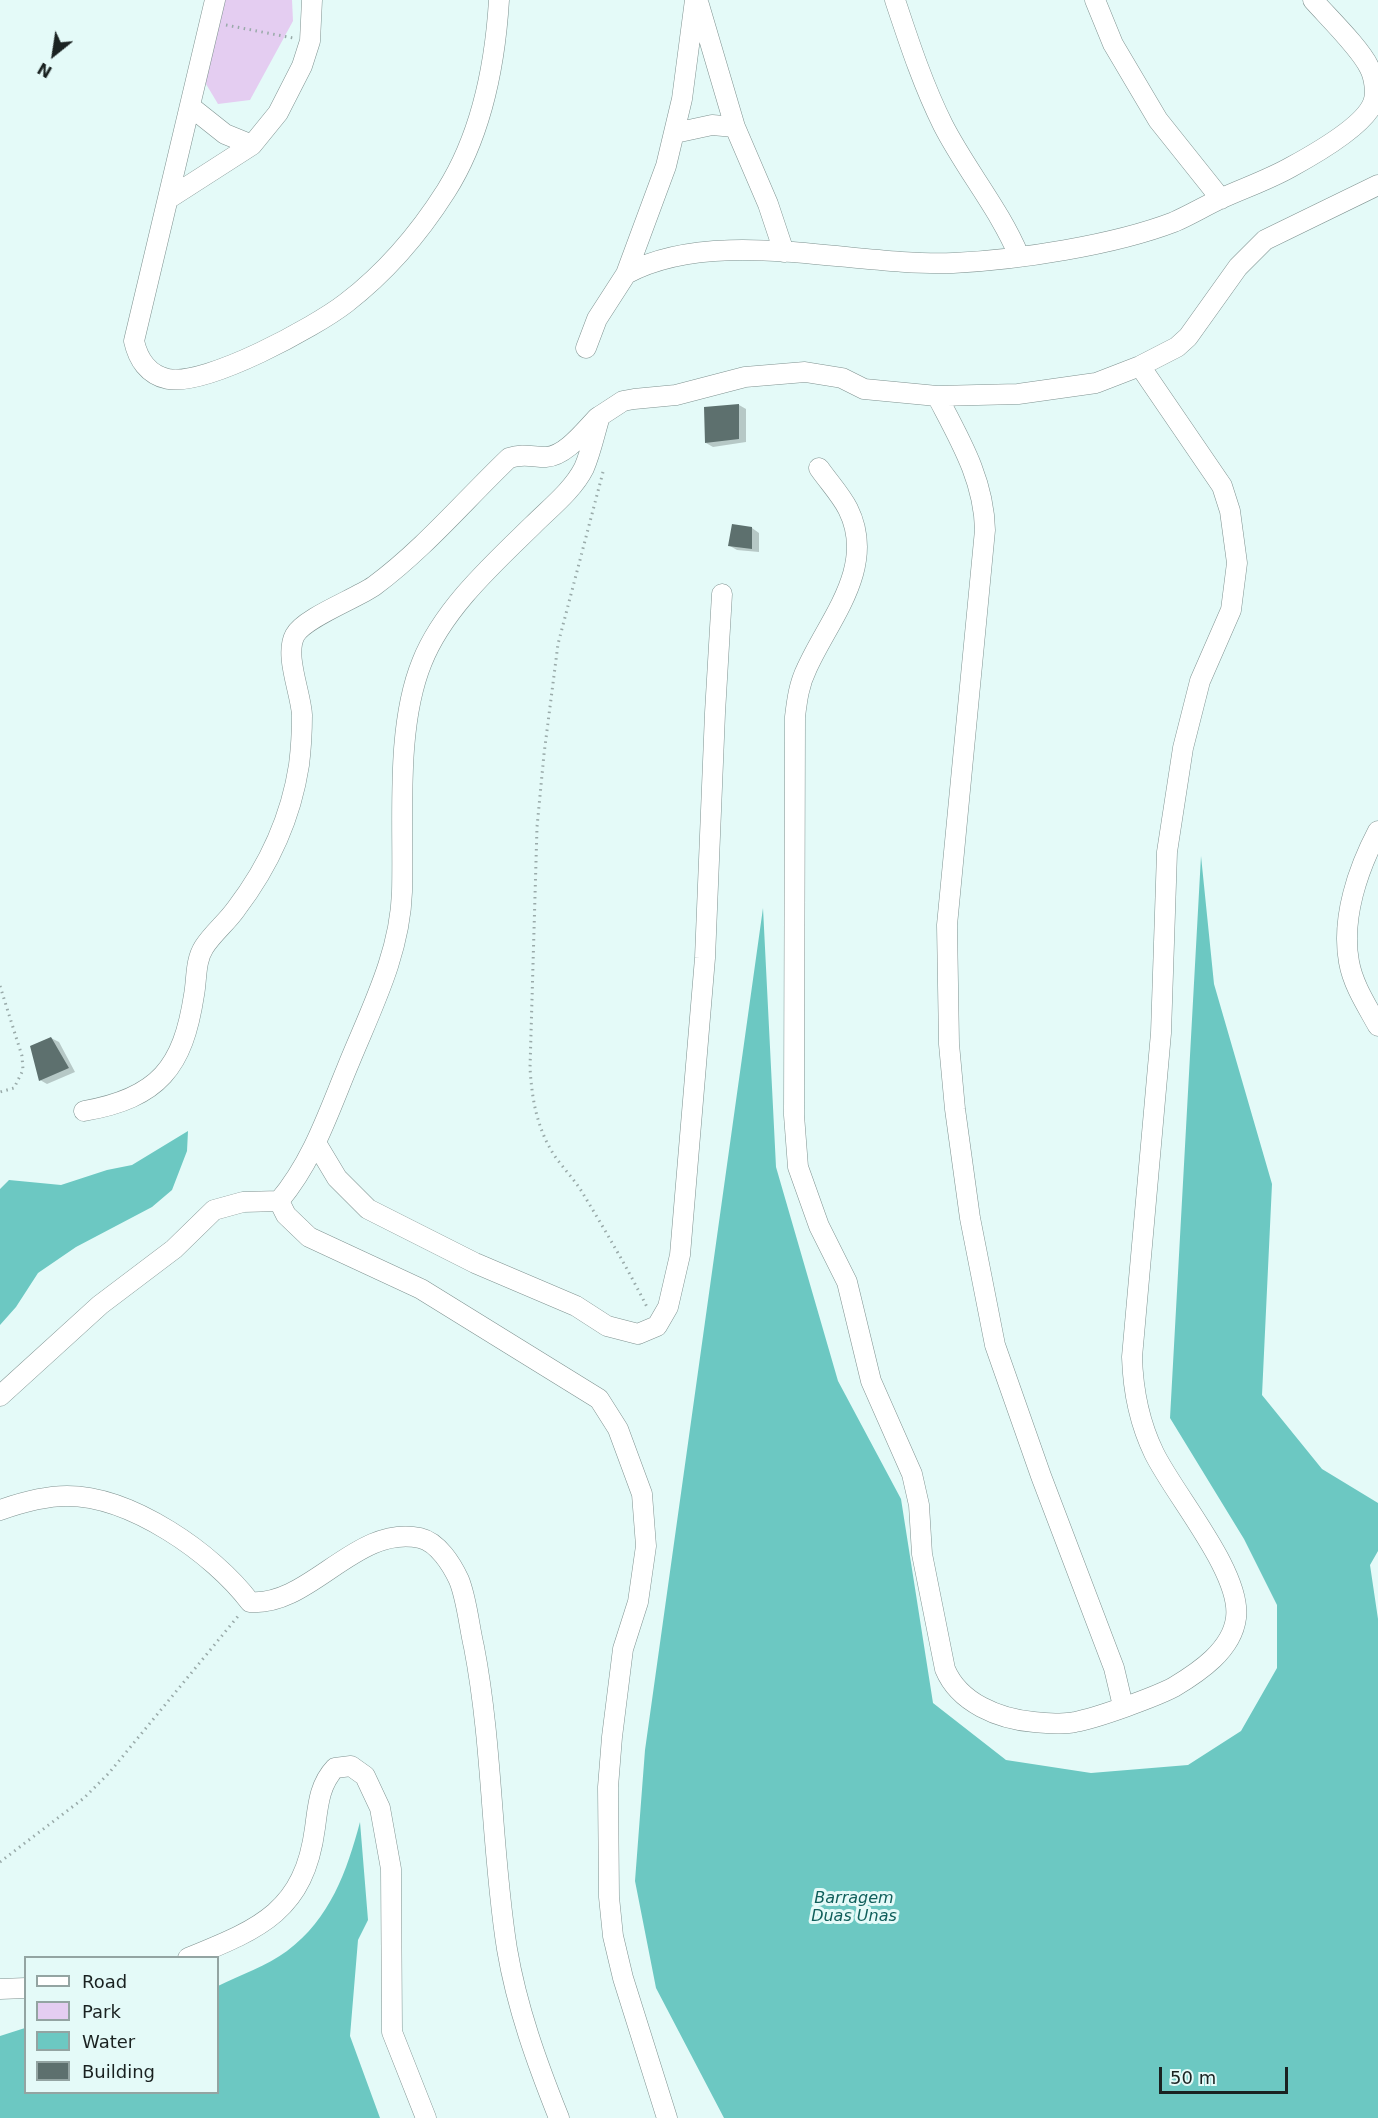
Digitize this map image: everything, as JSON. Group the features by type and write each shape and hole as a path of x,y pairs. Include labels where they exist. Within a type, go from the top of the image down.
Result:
{"street":[{"path":"215,0 134,341 143,364 169,379 208,373 285,342 346,303 382,271 448,189 471,143 488,87 496,50 499,0"},
{"path":"168,198 252,145 278,113 291,90 310,41 312,0"},
{"path":"696,0 735,127 768,204 784,252"},
{"path":"586,348 597,319 626,274 666,166 675,133 696,0"},
{"path":"895,0 917,65 943,125 983,194 1010,234 1019,256"},
{"path":"1095,0 1113,44 1158,120 1221,198"},
{"path":"626,274 641,266 671,258 713,252 784,252 897,262 953,262 1019,256 1073,247 1164,225 1221,198 1266,181 1307,159 1364,117 1374,101 1374,85 1369,66 1313,0"},
{"path":"191,107 202,119 225,134 252,145"},
{"path":"675,133 712,125 735,127"},
{"path":"84,1111 137,1096 160,1078 177,1059 184,1043 197,963 204,947 237,908 275,844 291,801 299,762 302,714 291,651 293,639 300,627 350,602 405,561 509,458 521,454 550,457 564,450 600,416 623,402 676,395 745,377 805,372 842,378 864,389 938,396 1018,394 1082,386 1140,366 1188,337 1238,267 1265,240 1378,185"},
{"path":"819,468 849,510 858,545 854,577 806,669 797,693 794,1115 798,1167 819,1226 847,1282 871,1381 912,1474 919,1505 922,1554 945,1669 950,1682 970,1701 1014,1719 1075,1723 1167,1690 1196,1673 1217,1654 1233,1631 1236,1617 1232,1586 1154,1454 1137,1410 1132,1384 1132,1357 1161,1033 1167,852 1183,748 1200,681 1232,610 1237,563 1230,511 1222,486 1140,366"},
{"path":"938,396 967,454 984,504 985,530 947,925 949,1044 970,1218 995,1345 1041,1476 1114,1668 1123,1706"},
{"path":"0,1396 100,1305 174,1249 214,1210 243,1202 279,1201 297,1180 316,1143 394,948 402,893 401,834 405,746 414,688 422,661 438,632 480,577 570,487 584,468 600,416"},
{"path":"316,1143 337,1178 368,1209 475,1263 576,1306 607,1326 638,1334 657,1326 668,1307 680,1254 705,958 715,713 723,594"},
{"path":"1378,831 1354,888 1348,922 1348,962 1360,994 1378,1026"},
{"path":"279,1201 286,1215 309,1237 421,1289 599,1399 618,1429 642,1494 646,1546 638,1602 623,1649 612,1737 608,1787 609,1897 613,1936 623,1978 667,2118"},
{"path":"0,1510 67,1496 99,1501 143,1517 180,1539 236,1583 250,1602 264,1603 284,1595 351,1554 399,1537 422,1538 444,1555 460,1581 479,1675 507,1948 523,2020 559,2118"},
{"path":"193,1956 230,1940 272,1917 290,1900 302,1880 315,1831 319,1798 328,1775 335,1768 351,1766 365,1776 380,1808 391,1869 392,2032 426,2118"},
{"path":"0,1989 24,1988"}],"path":[{"path":"210,22 310,41"},
{"path":"604,464 558,644 544,754 537,827 530,1068 532,1101 542,1133 555,1157 579,1186 618,1252 657,1326"},
{"path":"0,986 17,1033 23,1070 14,1088 0,1092"},
{"path":"0,1862 84,1798 109,1773 250,1602"}],"green space":[{"path":"220,0 292,0 293,21 250,100 218,104 203,79"}],"water":[{"name":"Barragem Duas Unas","path":"1201,856 1214,984 1272,1184 1262,1395 1322,1469 1378,1503 1378,1551 1370,1565 1378,1619 1378,2118 724,2118 656,1988 635,1881 645,1750 763,908 776,1167 838,1381 901,1499 933,1703 1006,1760 1091,1773 1188,1765 1241,1731 1277,1668 1277,1605 1244,1539 1170,1418"},
{"path":"188,1131 187,1151 172,1190 152,1207 76,1247 38,1273 16,1307 0,1325 0,1189 9,1180 61,1185 107,1170 132,1165"},
{"path":"360,1822 368,1920 358,1940 350,2036 380,2118 0,2118 0,2036 24,2028 24,2094 219,2094 219,1986 262,1966 287,1951 302,1938 326,1909 343,1876"}],"building":[{"path":"739,404 739,439 705,443 704,407"},
{"path":"732,524 752,527 752,549 728,546"},
{"path":"51,1037 69,1068 39,1081 30,1046"}]}
